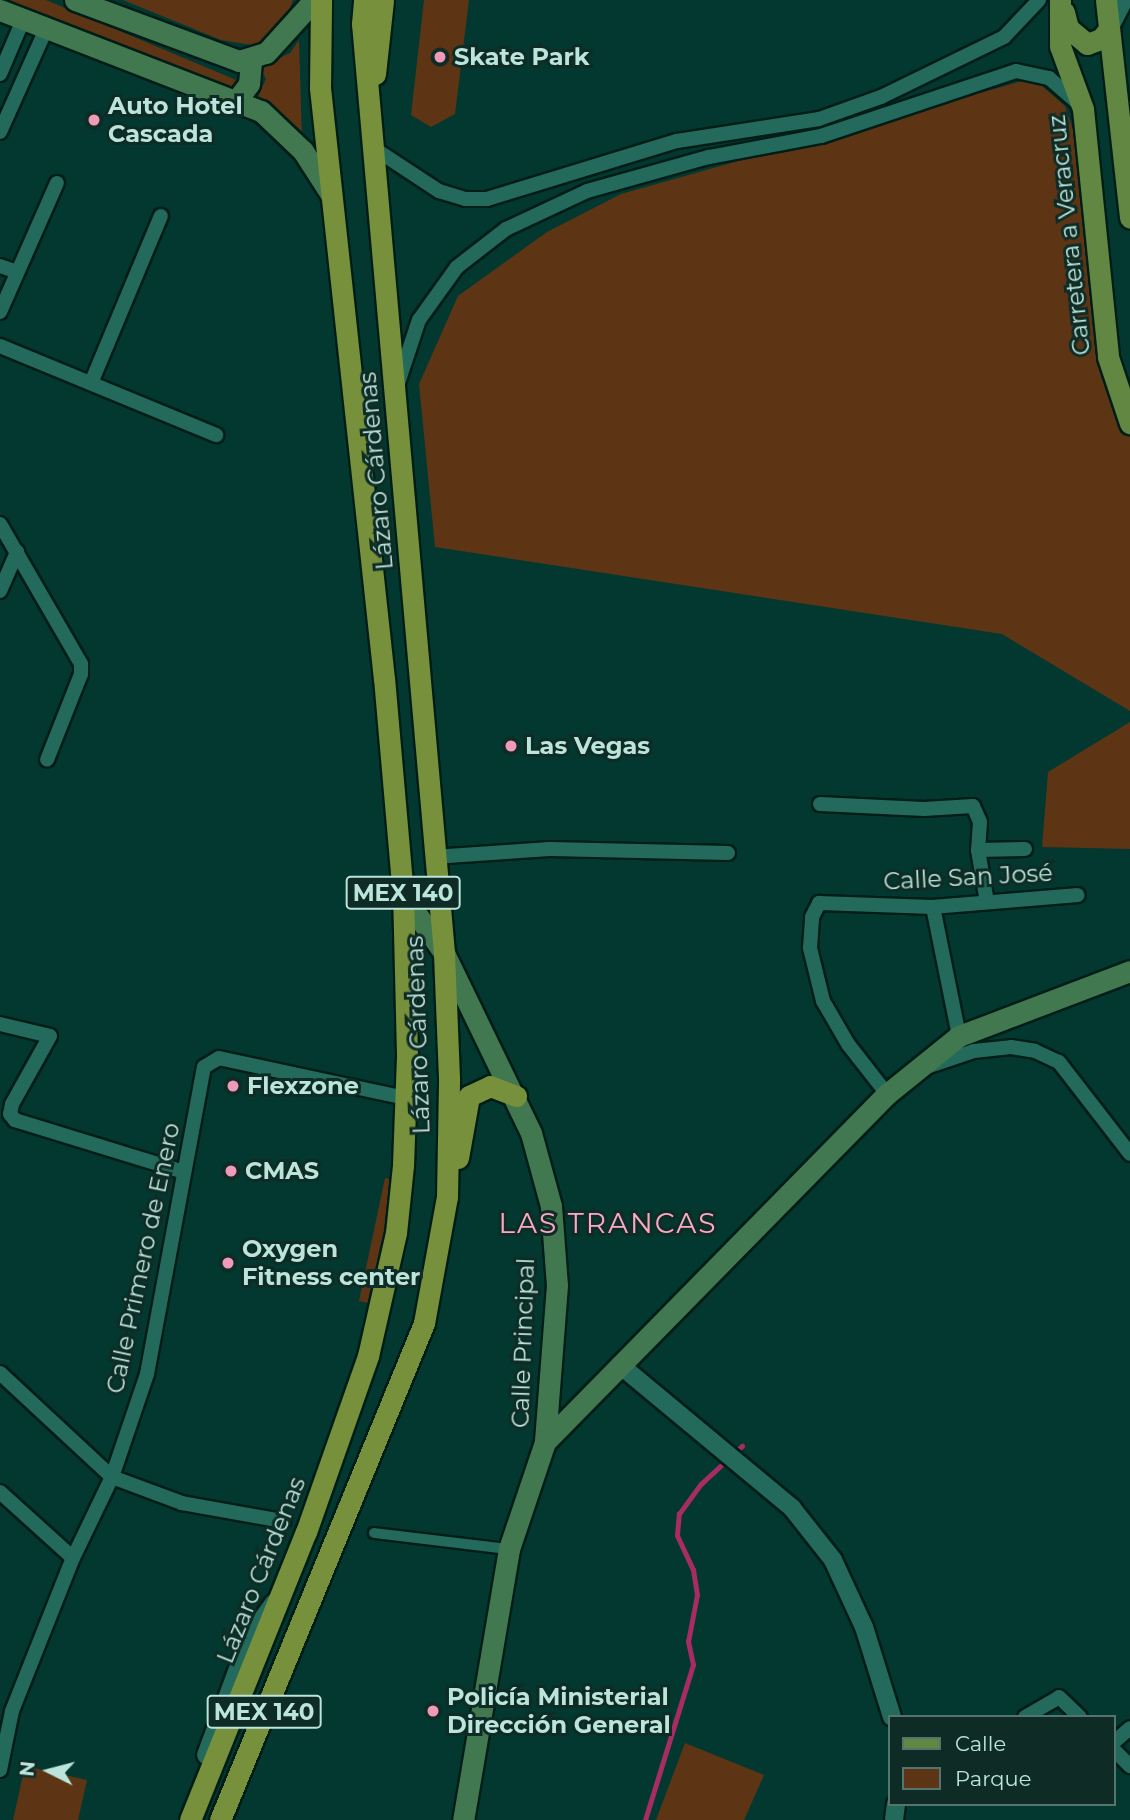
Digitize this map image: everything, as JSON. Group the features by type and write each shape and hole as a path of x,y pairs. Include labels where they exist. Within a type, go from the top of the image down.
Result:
{"highway":[{"name":"Lázaro Cárdenas","path":"190,1820 278,1597 368,1356 396,1233 406,1098 403,895 384,679 320,88 321,0"},
{"name":"Lázaro Cárdenas","path":"220,1820 424,1323 447,1197 449,1078 444,953 433,857 396,388 370,114 364,0"},
{"path":"370,114 383,0"},
{"path":"447,1197 469,1096 490,1086 516,1096"}],"main road":[{"path":"3,0 0,8 23,20 261,111 283,128 330,193"},
{"path":"75,0 239,61 251,59 284,36 314,0"},
{"path":"1060,0 1068,29 1076,38 1087,44 1101,39 1109,29"},
{"name":"Carretera a Veracruz","path":"1060,0 1060,46 1083,109 1108,357 1130,423"},
{"path":"1089,168 1104,222 1120,222 1129,213 1106,0"},
{"path":"236,101 248,84 251,59"},
{"name":"Calle Principal","path":"403,895 444,953 516,1096 551,1206 557,1285 545,1443 509,1549 463,1820"},
{"path":"545,1443 887,1094 959,1036 1130,971"}],"street":[{"path":"374,149 439,191 465,200 488,199 677,141 819,119 881,97 1004,37 1038,0"},
{"path":"1109,29 1124,0"},
{"path":"0,74 23,20"},
{"path":"0,131 46,29"},
{"path":"396,388 419,320 457,267 506,229 587,191 709,157 821,136 1016,71 1049,78 1083,109"},
{"path":"0,312 57,183"},
{"path":"91,383 161,216"},
{"path":"0,266 18,272"},
{"path":"0,346 216,436"},
{"path":"0,524 81,664 81,674 47,761"},
{"path":"0,591 16,552"},
{"path":"820,804 924,809 973,806 980,822 978,850 987,902"},
{"path":"433,857 550,849 728,853"},
{"path":"978,850 1025,849"},
{"name":"Calle San José","path":"887,1094 848,1044 823,1001 810,948 812,917 819,903 933,906 1078,895"},
{"path":"933,906 959,1036"},
{"path":"0,1024 50,1036 12,1104 10,1114 15,1120 184,1172"},
{"path":"918,1069 974,1051 1011,1047 1035,1051 1059,1062 1130,1154"},
{"name":"Calle Primero de Enero","path":"0,1770 6,1710 112,1477 147,1374 204,1067 209,1060 219,1058 406,1098"},
{"path":"620,1365 792,1508 834,1560 864,1627 890,1715"},
{"path":"0,1373 112,1477 183,1503 283,1521"},
{"path":"0,1492 73,1558"},
{"path":"374,1533 509,1549"},
{"path":"229,1820 331,1570 335,1538"},
{"path":"180,1820 250,1636 278,1597"},
{"path":"1028,1715 1059,1697 1078,1715"},
{"path":"1116,1740 1130,1727"},
{"path":"1116,1752 1130,1766"}],"green space":[{"path":"8,0 46,0 241,82 237,90 227,89"},
{"path":"123,0 293,0 281,33 257,46 221,40"},
{"name":"Skate Park","path":"424,0 469,0 455,114 431,127 411,115"},
{"path":"299,40 302,141 256,101 266,79 260,67 290,53"},
{"path":"1033,78 1065,106 1076,138 1130,429 1130,711 1002,634 435,547 419,384 458,296 547,232 621,194"},
{"path":"1130,722 1130,849 1042,847 1048,772"},
{"path":"385,1178 396,1180 373,1304 359,1301"},
{"path":"685,1743 764,1775 744,1820 656,1820"},
{"path":"25,1766 87,1780 78,1820 13,1820"}],"waterway":[{"path":"733,1454 742,1446"},
{"path":"645,1820 693,1665 688,1642 697,1595 693,1570 677,1535 679,1514 701,1484 727,1460"}],"place":[{"name":"Skate Park","path":"440,57"},
{"name":"Auto Hotel Cascada","path":"94,120"},
{"name":"Las Vegas","path":"511,746"},
{"name":"Flexzone","path":"233,1086"},
{"name":"CMAS","path":"231,1171"},
{"name":"Oxygen Fitness center","path":"228,1263"},
{"name":"Policía Ministerial Dirección General","path":"433,1711"}],"district":[{"name":"LAS TRANCAS","path":"608,1223"}]}
